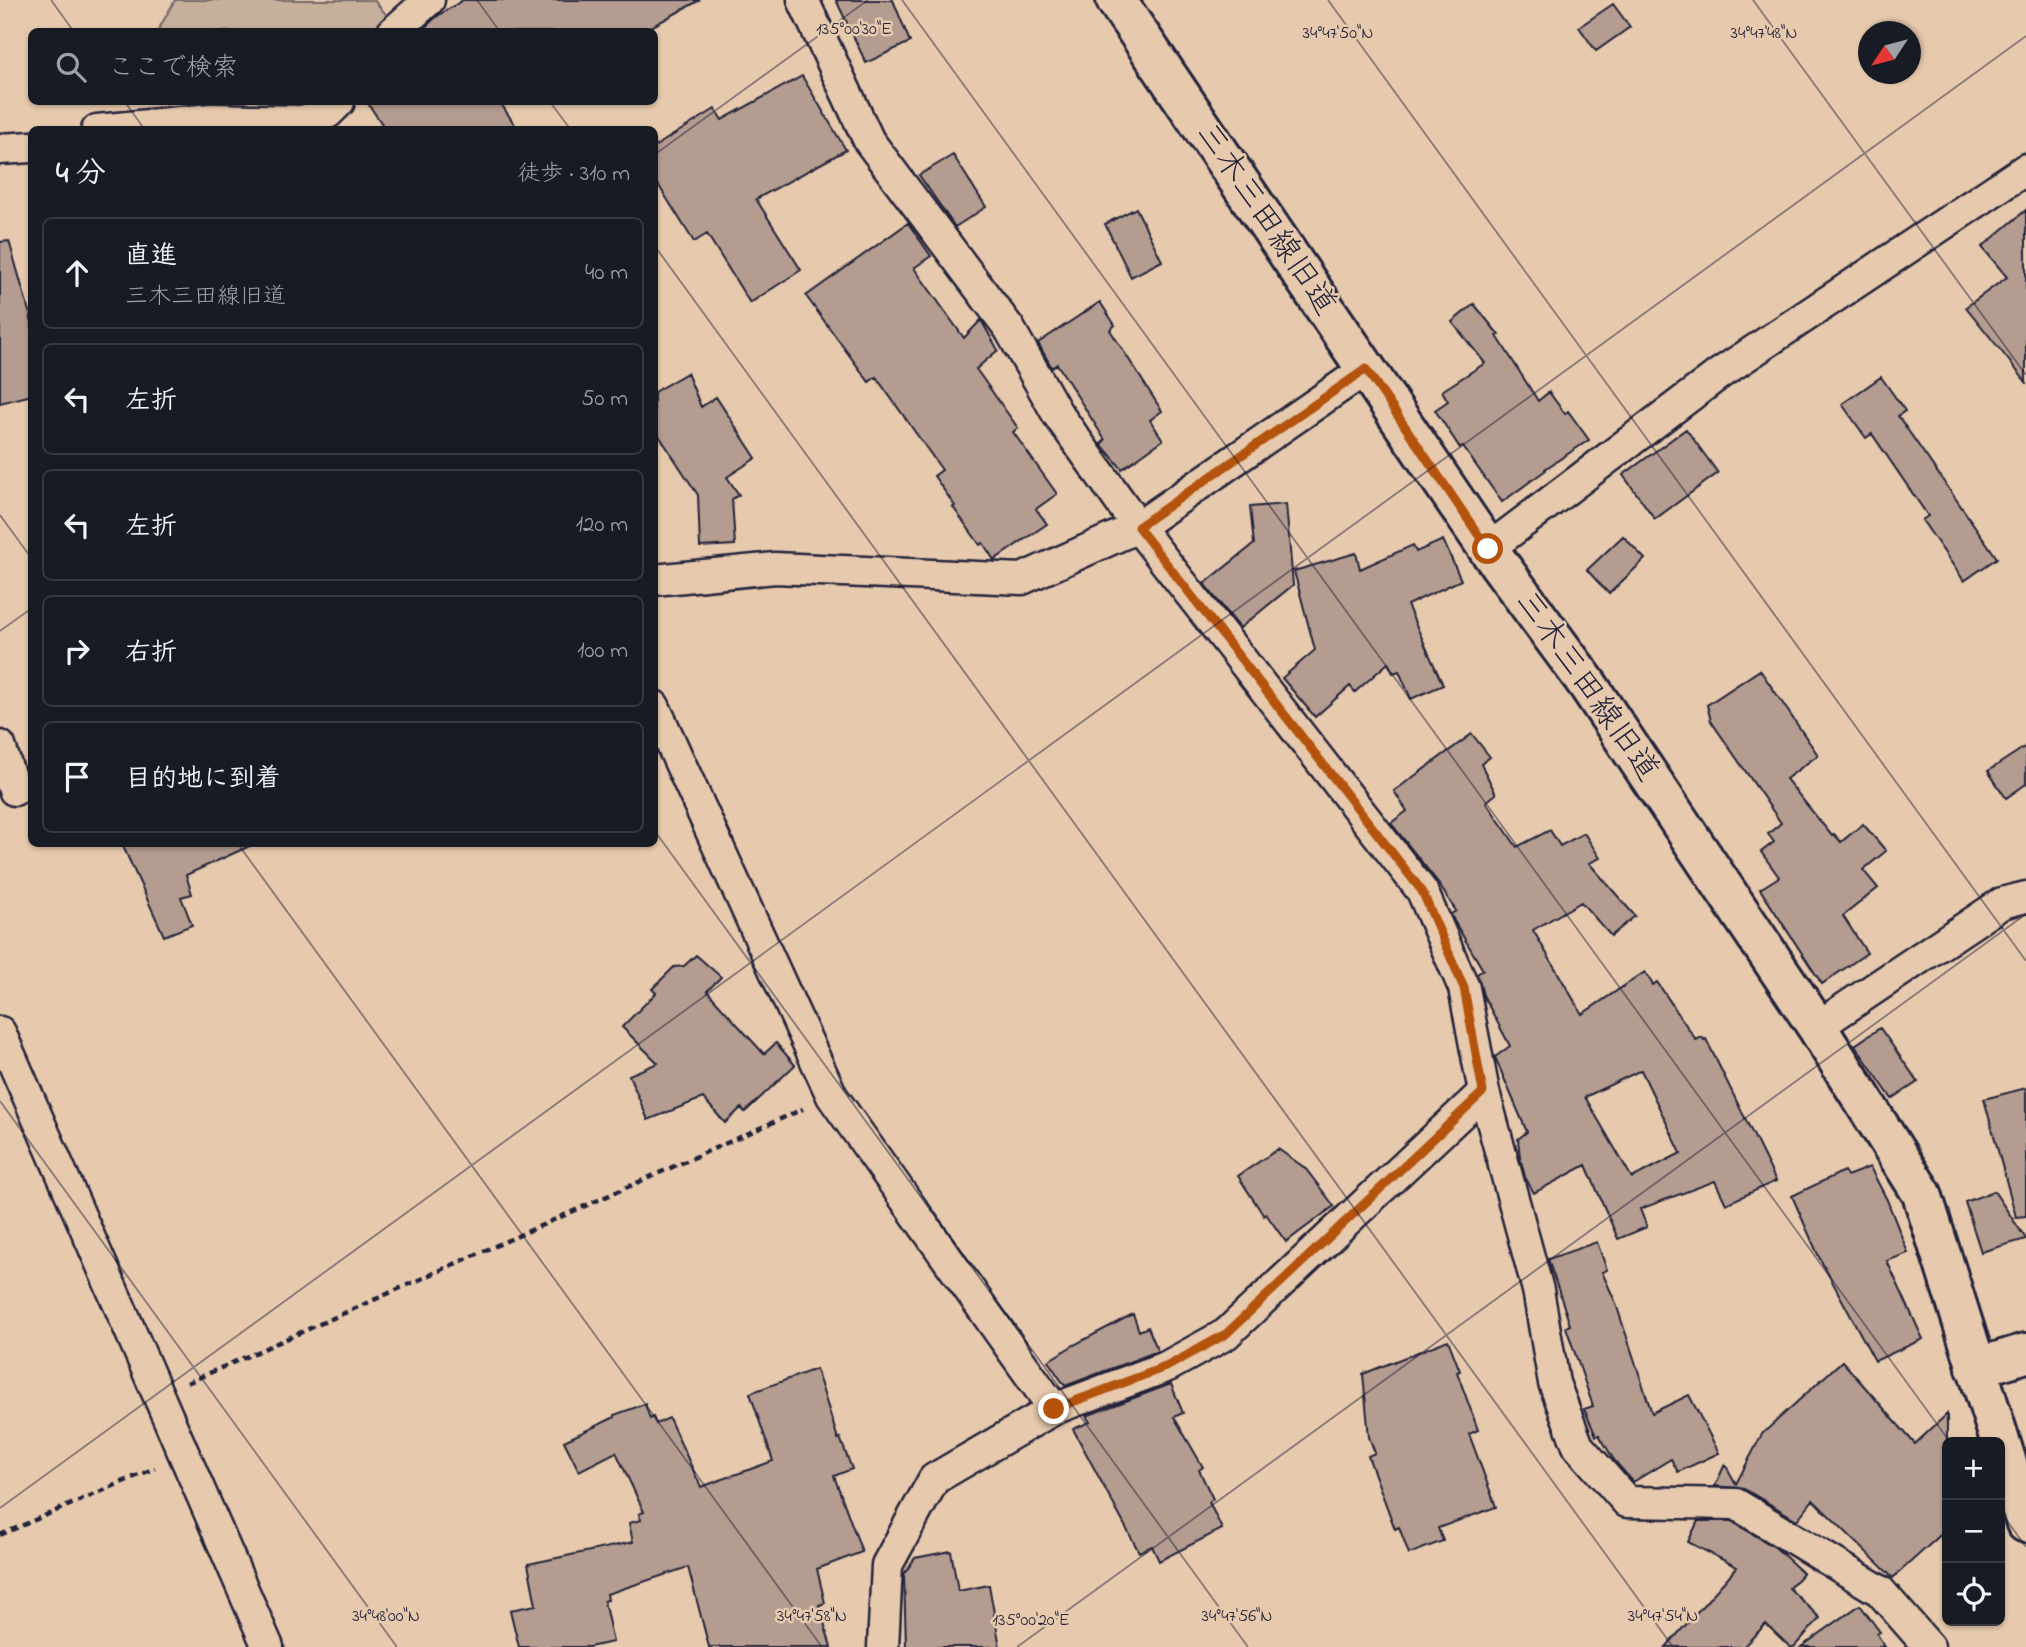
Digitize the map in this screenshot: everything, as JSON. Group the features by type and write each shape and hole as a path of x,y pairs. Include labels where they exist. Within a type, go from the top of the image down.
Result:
{"street":[{"path":"398,28 429,0"},
{"path":"803,0 869,141 1009,328 1057,413 1138,527 1422,891 1464,988 1483,1092 1538,1290 1553,1383 1578,1446 1627,1502 1737,1504 1880,1591 1929,1647"},
{"name":"三木三田線旧道","path":"1116,0 1488,549 1588,685 1816,1027 1922,1194 2026,1523"},
{"path":"174,126 302,121 328,113 337,105"},
{"path":"0,149 28,147"},
{"path":"1488,549 1719,373 2026,169"},
{"path":"658,580 775,568 1022,579 1138,527 1366,369"},
{"path":"658,715 832,1096 1054,1409"},
{"path":"0,747 15,790"},
{"path":"1816,1027 2002,903 2026,897"},
{"path":"0,1032 268,1647"},
{"path":"883,1647 887,1564 934,1479 1054,1409 1168,1366 1226,1334 1483,1092"},
{"path":"1976,1368 2026,1353"}],"path":[{"path":"159,1395 832,1096"},
{"path":"0,1535 185,1455"}],"shaded area":[{"path":"175,0 374,0 390,19 383,28 159,28"}],"building":[{"path":"463,0 700,0 649,28 424,28"},
{"path":"836,0 893,0 910,42 866,63"},
{"path":"1613,4 1630,27 1596,51 1579,27"},
{"path":"802,76 846,150 756,199 801,270 750,303 707,234 694,242 658,184 658,145 715,109 722,120"},
{"path":"369,105 502,105 515,126 383,126"},
{"path":"953,155 986,207 955,227 919,175"},
{"path":"1136,208 1162,261 1131,277 1105,224"},
{"path":"2026,210 2026,382 1966,307 2007,277 1982,247"},
{"path":"908,223 931,256 914,268 964,338 981,320 998,350 976,369 1018,428 1013,432 1057,494 1036,509 1047,524 994,560 953,507 955,506 934,476 942,470 876,377 869,382 806,296"},
{"path":"9,241 28,308 28,396 0,403 0,242"},
{"path":"1100,302 1115,325 1110,330 1162,411 1150,420 1163,440 1122,469 1101,444 1105,440 1057,364 1052,368 1038,343"},
{"path":"1474,304 1499,335 1497,336 1538,401 1549,392 1565,414 1568,411 1589,440 1502,502 1463,447 1460,448 1435,410 1448,401 1442,391 1485,363 1452,322"},
{"path":"687,373 701,407 716,397 756,458 727,477 739,495 732,499 735,545 700,547 698,495 658,434 658,390"},
{"path":"1881,377 1905,411 1898,416 1997,558 1964,581 1922,520 1928,516 1872,434 1866,438 1842,404"},
{"path":"1686,429 1718,473 1655,519 1623,475"},
{"path":"1286,504 1293,585 1240,628 1204,584 1254,544 1250,507"},
{"path":"1623,536 1645,559 1609,594 1587,570"},
{"path":"1443,540 1461,580 1407,605 1443,685 1411,699 1399,671 1393,673 1388,663 1355,692 1350,686 1315,717 1282,678 1315,650 1294,571 1356,553 1360,569 1413,545 1416,552"},
{"path":"1760,670 1818,755 1786,779 1832,836 1834,834 1841,842 1863,824 1886,851 1863,870 1878,888 1843,916 1867,953 1822,984 1760,889 1779,877 1761,852 1774,842 1768,834 1781,823 1711,721 1707,705"},
{"path":"1472,734 1490,757 1481,764 1496,794 1486,802 1517,847 1550,830 1560,846 1584,833 1600,858 1589,863 1635,916 1611,936 1581,902 1533,930 1582,1014 1645,972 1653,985 1657,982 1696,1040 1702,1037 1706,1039 1776,1181 1726,1204 1715,1181 1640,1209 1647,1227 1618,1239 1586,1165 1534,1193 1525,1177 1520,1157 1518,1139 1527,1132 1495,1057 1510,1046 1483,995 1477,974 1483,970 1454,921 1451,914 1456,911 1436,880 1391,823 1407,811 1394,791","holes":["1641,1070 1681,1153 1632,1178 1585,1097"]},
{"path":"2026,746 2026,784 2006,798 1988,771"},
{"path":"123,847 247,847 186,875 192,894 181,897 192,925 164,936"},
{"path":"696,955 721,977 707,991 764,1054 776,1043 795,1065 745,1112 741,1108 725,1123 703,1098 648,1120 629,1075 658,1063 622,1027 656,993 652,989 674,967 684,966"},
{"path":"1880,1028 1918,1082 1892,1099 1855,1045"},
{"path":"2026,1088 2026,1216 2016,1217 1984,1099"},
{"path":"1278,1149 1305,1168 1334,1206 1286,1242 1266,1214 1264,1216 1238,1176"},
{"path":"1870,1167 1887,1200 1908,1253 1887,1261 1923,1339 1875,1361 1819,1257 1792,1196 1844,1171 1847,1176"},
{"path":"1994,1191 2026,1239 1981,1252 1965,1202"},
{"path":"1597,1242 1607,1270 1602,1272 1615,1301 1652,1413 1689,1395 1719,1453 1678,1472 1671,1459 1633,1482 1614,1460 1599,1435 1596,1436 1584,1409 1593,1406 1566,1327 1570,1325 1548,1259"},
{"path":"1133,1314 1139,1331 1148,1327 1158,1351 1065,1386 1048,1361"},
{"path":"1448,1340 1478,1430 1469,1434 1496,1507 1438,1528 1443,1541 1409,1554 1399,1527 1395,1529 1368,1456 1375,1453 1369,1437 1363,1374"},
{"path":"1842,1361 1915,1444 1947,1414 1947,1437 1942,1437 1942,1534 1893,1578 1813,1500 1797,1520 1744,1489 1715,1486 1725,1464 1736,1484 1762,1434"},
{"path":"816,1369 838,1439 840,1438 852,1469 834,1476 862,1552 817,1569 825,1603 819,1605 831,1647 709,1647 688,1567 607,1594 608,1600 604,1601 613,1642 589,1647 519,1647 510,1610 536,1605 528,1564 633,1542 629,1523 641,1520 639,1514 644,1512 616,1452 579,1471 564,1441 615,1417 614,1415 645,1404 650,1419 653,1417 656,1424 669,1418 701,1487 773,1461 750,1393"},
{"path":"1171,1384 1183,1413 1174,1417 1203,1467 1199,1470 1213,1499 1209,1502 1222,1529 1159,1561 1152,1546 1139,1552 1073,1429 1090,1422 1086,1416"},
{"path":"1698,1521 1731,1521 1776,1548 1803,1573 1789,1588 1820,1618 1794,1647 1790,1647 1766,1624 1743,1647 1666,1647 1737,1567 1688,1542"},
{"path":"951,1551 958,1591 989,1585 1000,1647 906,1647 904,1574 915,1558"},
{"path":"1860,1605 1880,1632 1877,1634 1885,1647 1801,1647"}],"route":[{"path":"1054,1409 1168,1366 1226,1334 1483,1092 1464,988 1422,891 1138,527 1366,369 1488,549"}]}
